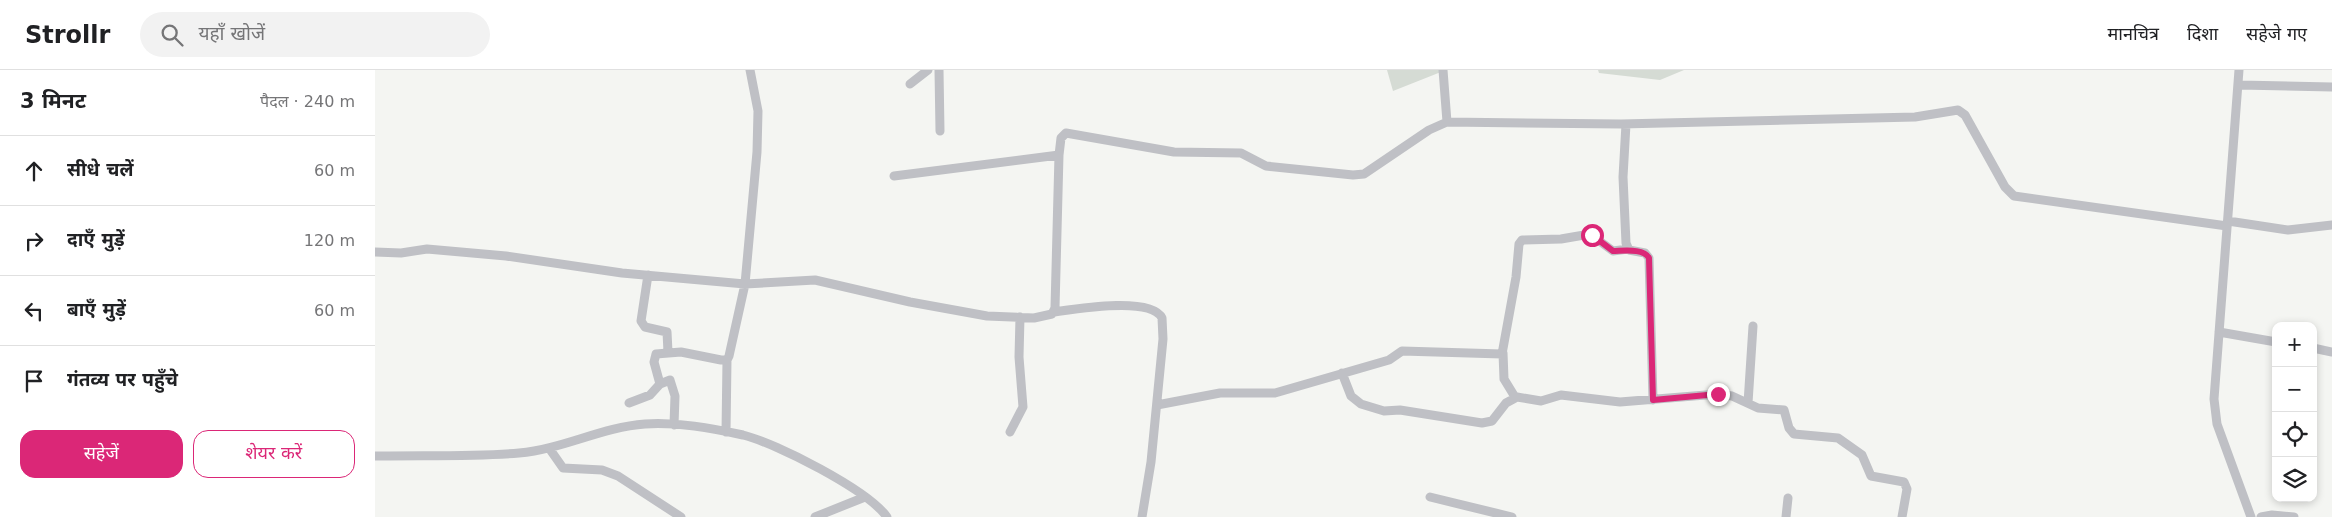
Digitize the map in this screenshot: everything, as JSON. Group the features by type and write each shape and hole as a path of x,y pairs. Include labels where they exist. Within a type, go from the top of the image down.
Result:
{"street":[{"path":"726,432 727,360 745,284 757,152 758,110 750,70"},
{"path":"910,84 928,70"},
{"path":"939,70 940,131"},
{"path":"1443,70 1447,122"},
{"path":"2239,70 2214,399 2215,413 2251,517"},
{"path":"2239,85 2332,87"},
{"path":"1054,312 1058,236 1059,155 1061,138 1069,132 1174,152 1241,153 1266,166 1358,175 1371,169 1384,158 1429,130 1447,122 1626,124 1915,117 1958,110 1965,115 2005,187 2014,196 2227,224 2288,230 2332,225"},
{"path":"1626,124 1623,178 1628,249"},
{"path":"894,176 1059,155"},
{"path":"1653,400 1649,258 1645,253 1628,249 1613,251 1590,234 1561,239 1522,240 1519,244 1517,277 1503,352 1504,379 1515,397 1541,401 1561,395 1620,402 1653,400 1718,394 1732,396 1758,408 1784,410 1789,428 1794,434 1835,436 1862,455 1871,476 1904,482 1907,489 1902,517"},
{"path":"375,252 437,250 506,256 621,273 745,284 815,280 910,302 987,316 1042,317 1054,312 1105,306 1146,308 1158,312 1162,318 1163,329 1157,405 1142,517"},
{"path":"649,275 641,321 645,327 663,329 667,332 669,337 668,352"},
{"path":"1010,432 1023,408 1019,357 1020,317"},
{"path":"1747,403 1753,326"},
{"path":"2219,332 2272,341"},
{"path":"2317,349 2332,352"},
{"path":"1157,405 1221,393 1275,393 1389,360 1404,350 1497,355 1503,352"},
{"path":"660,384 654,356 656,354 668,352 727,360"},
{"path":"1342,373 1354,400 1384,411 1399,410 1481,423 1492,421 1506,403 1517,397"},
{"path":"629,403 650,394 660,384 669,379 673,384 675,396 674,425"},
{"path":"375,456 519,452 549,448 600,432 644,424 674,425 726,432 761,442 826,472 865,498 887,517"},
{"path":"549,448 563,468 602,470 618,476 681,517"},
{"path":"1430,497 1512,517"},
{"path":"815,517 865,498"},
{"path":"1786,517 1788,498"},
{"path":"2261,517 2272,515 2294,517"}],"shaded area":[{"path":"1387,70 1446,70 1393,91"},
{"path":"1598,70 1684,70 1660,80 1599,73"}],"route":[{"path":"1592,235 1613,251 1628,249 1631,252 1645,253 1649,258 1651,390 1653,400 1718,394"}]}
